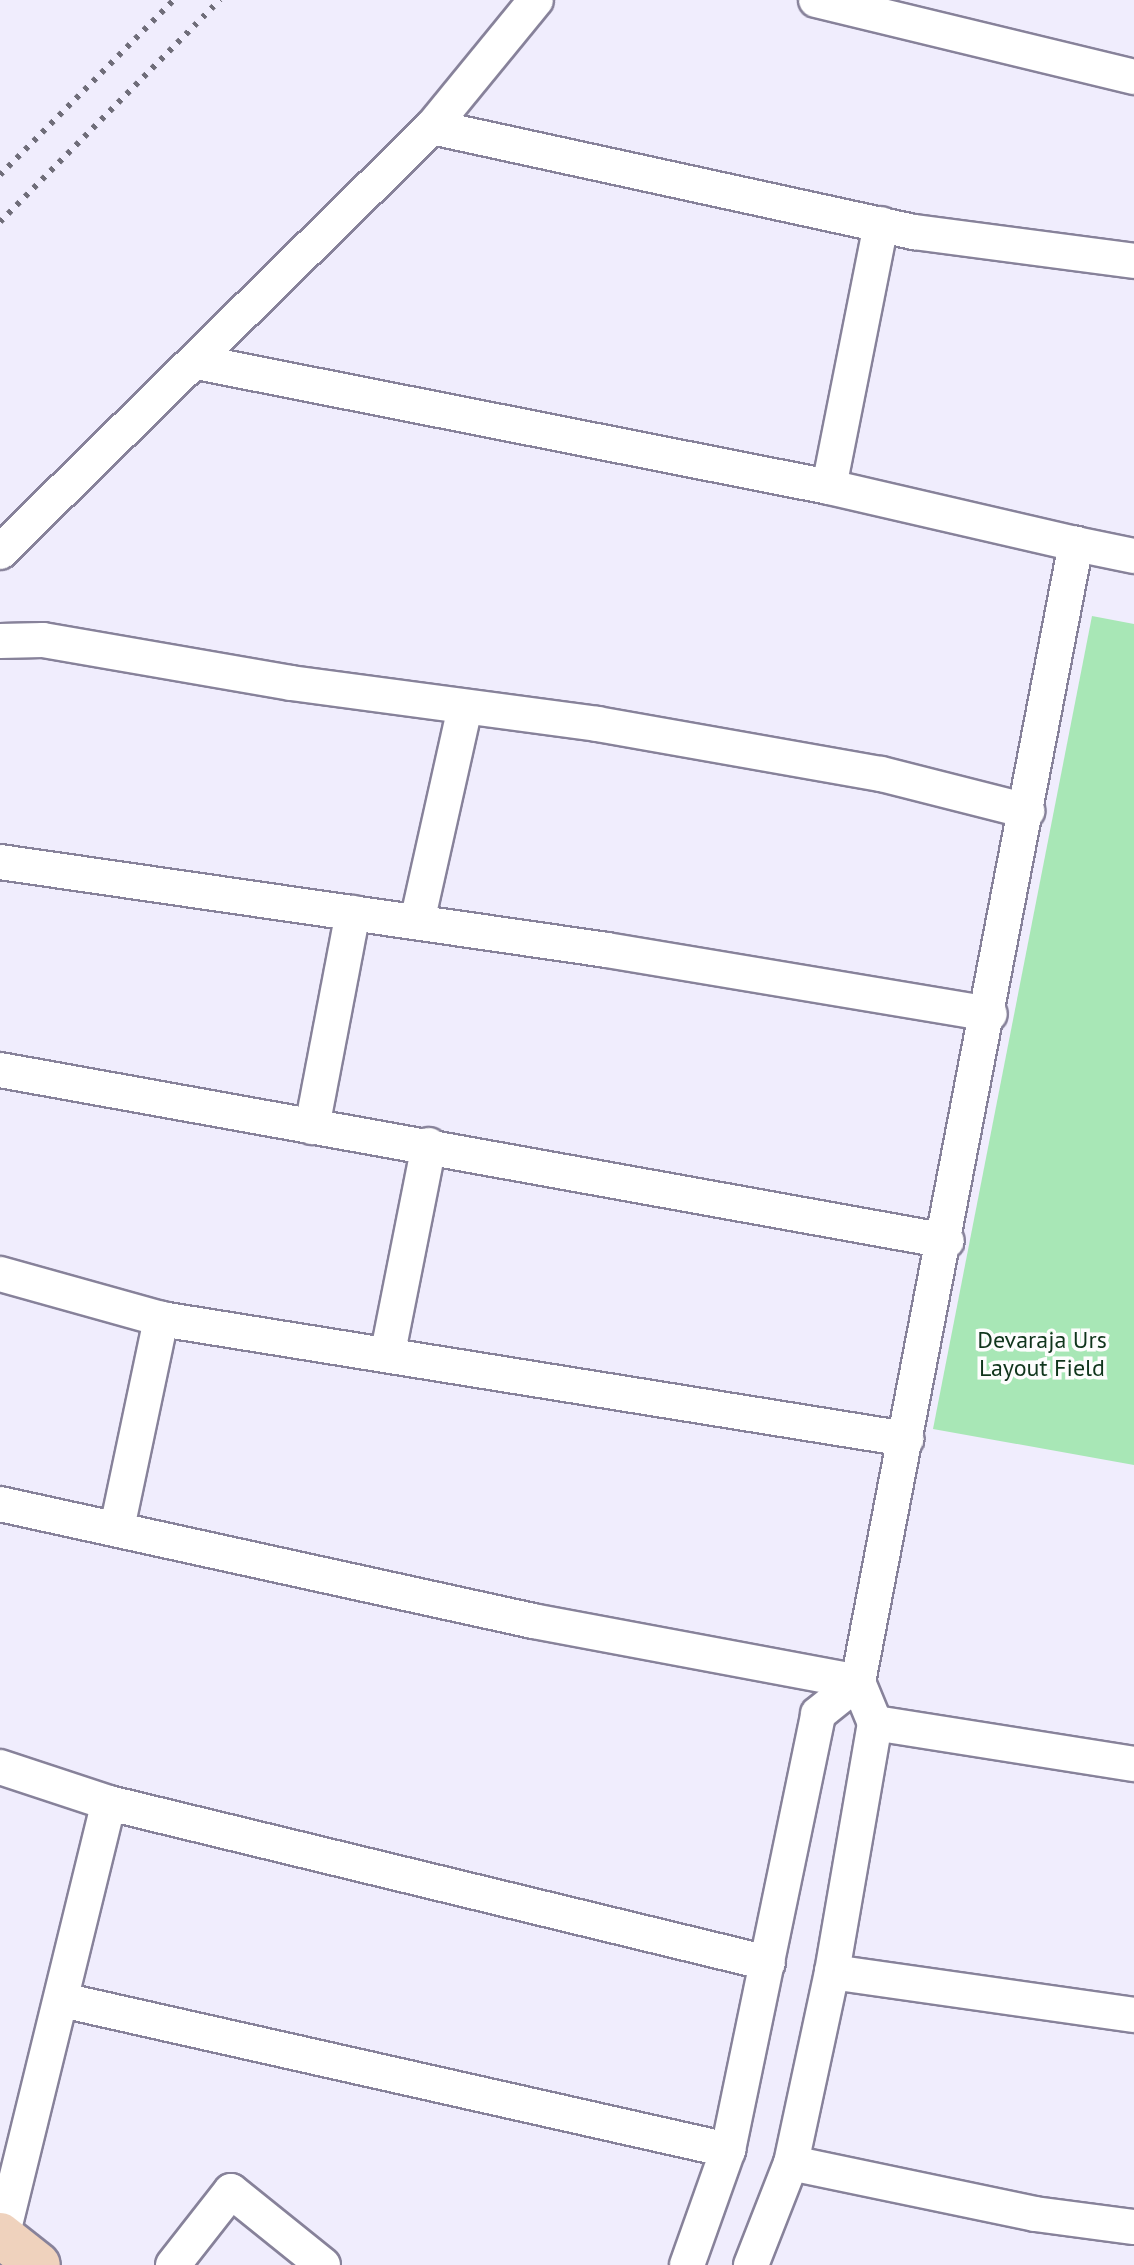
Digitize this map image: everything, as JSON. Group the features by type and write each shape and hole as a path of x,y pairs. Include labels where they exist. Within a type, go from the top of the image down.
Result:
{"street":[{"path":"0,552 197,362 432,127 536,0"},
{"path":"816,0 1134,77"},
{"path":"432,127 881,224 1134,261"},
{"path":"829,487 881,224"},
{"path":"197,362 829,487 1134,556"},
{"path":"751,2265 791,2163 832,1972 875,1723 858,1682 947,1241 1076,544"},
{"path":"0,641 43,640 881,774 1027,811"},
{"path":"417,922 465,707"},
{"path":"0,862 417,922 990,1014"},
{"path":"312,1127 353,913"},
{"path":"0,1070 312,1127 429,1145 947,1241"},
{"path":"388,1352 429,1145"},
{"path":"0,1274 161,1319 388,1352 906,1439"},
{"path":"117,1528 161,1319"},
{"path":"0,1504 533,1621 858,1682"},
{"path":"687,2265 728,2150 818,1714 858,1682"},
{"path":"875,1723 1134,1764"},
{"path":"0,1767 109,1803 768,1963"},
{"path":"38,2265 1,2236 109,1803"},
{"path":"832,1972 1134,2015"},
{"path":"62,2000 728,2150"},
{"path":"791,2163 1035,2214 1134,2227"},
{"path":"173,2265 231,2191 323,2265"}],"green space":[{"name":"Devaraja Urs Layout Field","path":"1092,616 1134,624 1134,1465 933,1429"}],"railway":[{"path":"0,175 174,0"},
{"path":"0,222 220,0"}]}
